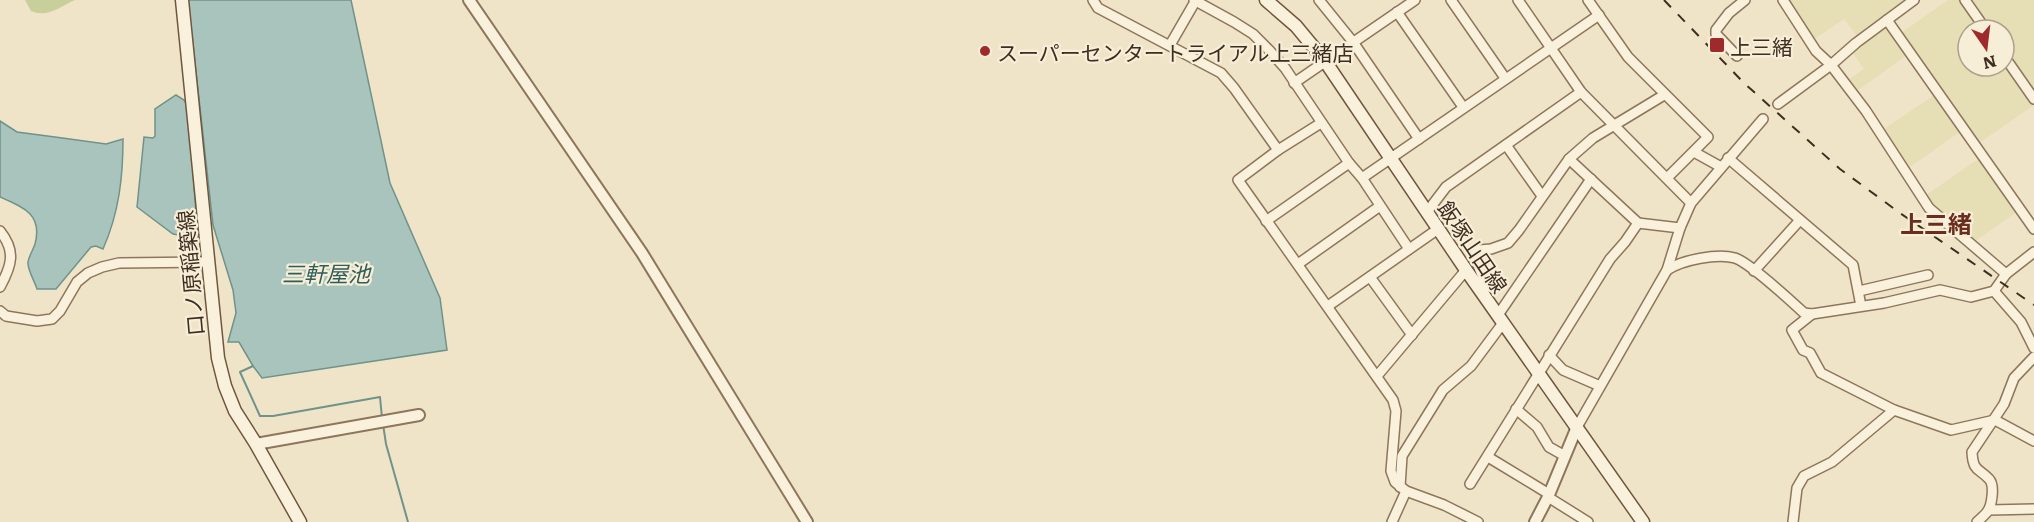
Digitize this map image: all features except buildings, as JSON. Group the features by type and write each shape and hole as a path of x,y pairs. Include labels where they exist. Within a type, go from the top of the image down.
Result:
{"main road":[{"name":"口ノ原稲築線","path":"182,0 218,358 222,376 235,411 300,522"},
{"name":"飯塚山田線","path":"1266,0 1296,26 1325,62 1466,270 1643,522"}],"street":[{"path":"469,0 642,253 807,522"},
{"path":"1093,0 1098,8 1221,73 1278,150"},
{"path":"1170,45 1195,0 1253,34 1285,68 1409,249"},
{"path":"1294,82 1415,0"},
{"path":"1451,0 1505,78"},
{"path":"1518,0 1581,92 1691,203"},
{"path":"1588,0 1628,57 1708,137 1667,178"},
{"path":"1737,56 1716,34 1716,30 1729,13 1745,0"},
{"path":"1783,0 1816,51 1831,65 1866,111 1929,208 2006,274"},
{"path":"1778,104 1914,0"},
{"path":"1965,0 1978,18"},
{"path":"1321,1 1353,42 1419,139"},
{"path":"1397,12 1463,107"},
{"path":"1362,178 1599,15"},
{"path":"1887,20 2034,229"},
{"path":"2016,73 2034,99"},
{"path":"1427,212 1446,187 1581,92"},
{"path":"1484,295 1484,280 1474,255 1479,250 1491,249 1508,243 1569,159 1593,138 1664,95"},
{"path":"1535,522 1549,495 1577,427 1667,270 1680,228 1691,203 1763,118"},
{"path":"1321,123 1278,150 1238,180 1393,400 1396,411 1391,471 1395,482 1403,489 1444,505 1478,522"},
{"path":"1506,145 1542,196"},
{"path":"1694,152 1721,167"},
{"path":"1728,158 1853,265 1862,306"},
{"path":"1569,159 1638,223 1680,228"},
{"path":"1266,221 1349,163"},
{"path":"1392,522 1403,489 1402,456 1443,390 1471,366 1591,179"},
{"path":"1298,264 1380,206"},
{"path":"1754,271 1800,220"},
{"path":"1470,484 1610,259 1638,223"},
{"path":"1328,306 1438,229"},
{"path":"0,231 9,244 12,258 0,286"},
{"path":"1667,270 1678,264 1717,257 1735,259 1754,271 1804,313 1812,314 1884,303 1940,290 1971,297 1994,291 2006,274 2034,252"},
{"path":"0,311 6,316 37,321 52,319 60,311 77,282 88,273 102,267 119,263 208,262"},
{"path":"1377,376 1466,270"},
{"path":"1859,291 1928,275"},
{"path":"1370,277 1412,335"},
{"path":"1994,291 2021,322 2034,348"},
{"path":"1812,314 1792,330 1803,350 1810,353 1821,372 1894,410 1951,430 1995,420 2034,441"},
{"path":"1549,355 1563,370 1600,386"},
{"path":"1977,522 1989,510 1993,486 1990,480 1977,470 1972,460 1972,452 1995,420 2014,378 2034,357"},
{"path":"1516,410 1538,427 1549,447 1564,456"},
{"path":"1793,522 1797,488 1804,476 1832,462 1894,410"},
{"path":"256,444 419,415"},
{"path":"1488,457 1588,522"},
{"path":"1989,510 2034,509"}],"shaded area":[{"path":"1910,0 1858,37 1844,19 1816,38 1810,35 1789,1"},
{"path":"1948,0 2034,0 2034,105 1978,144 1900,34"},
{"path":"1886,24 1908,54 1857,91 1849,79 1864,69 1851,50"},
{"path":"1936,94 1961,131 1907,169 1884,129"},
{"path":"1980,158 2018,211 1974,242 1932,204 1926,195"}],"green space":[{"path":"25,0 75,0 53,11 37,13 31,11"}],"water":[{"name":"三軒屋池","path":"188,0 351,0 390,183 440,298 447,350 262,378 239,342 228,342 236,313 233,290 213,225"},
{"path":"176,95 188,106 198,238 173,234 137,207 144,137 153,138 155,136 155,109"},
{"path":"0,121 17,132 106,144 123,139 119,195 113,222 103,249 96,246 91,247 56,289 37,289 28,265 37,234 34,219 23,208 0,197"}],"waterway":[{"path":"253,366 240,372 260,416 273,416 380,397 382,418"},
{"path":"383,424 386,444 408,522"}],"railway":[{"path":"1664,0 1744,83 1840,169 2034,305"}],"place":[{"name":"上三緒","path":"1717,45"},
{"name":"スーパーセンタートライアル上三緒店","path":"985,51"}],"district":[{"name":"上三緒","path":"1936,222"}]}
